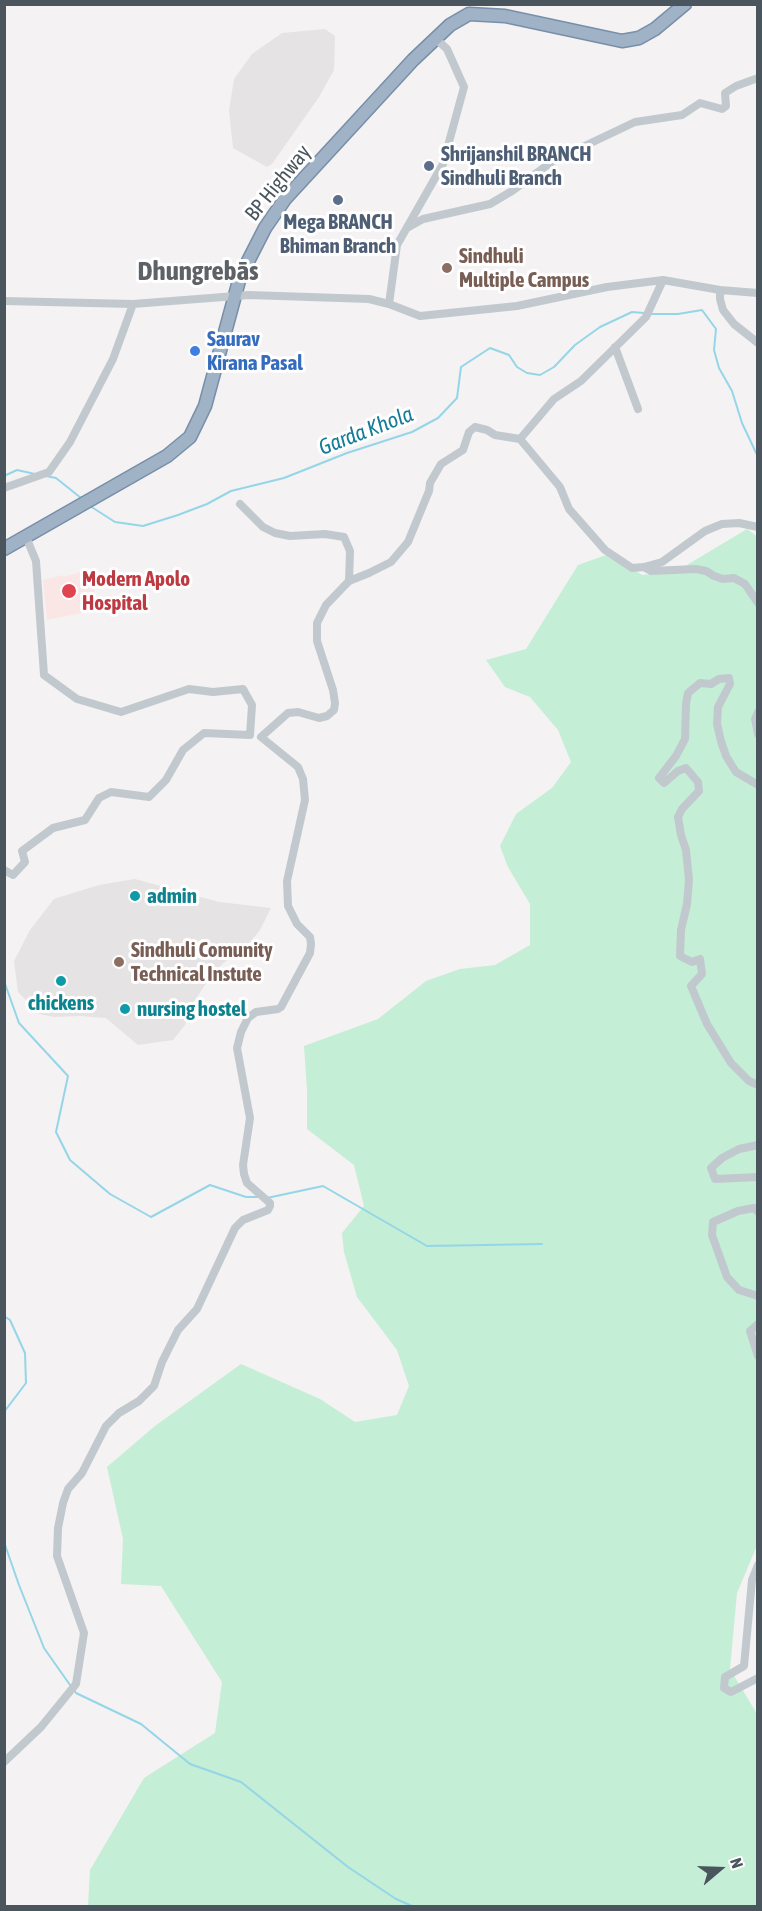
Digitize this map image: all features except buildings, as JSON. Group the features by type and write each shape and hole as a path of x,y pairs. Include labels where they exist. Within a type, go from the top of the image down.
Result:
{"highway":[{"name":"BP Highway","path":"4,549 176,450 190,436 201,417 234,297 254,246 285,199 412,60 458,19 469,15 506,16 622,41 639,38 655,29 685,4"}],"street":[{"path":"389,304 397,245 443,164 464,87 447,49 435,38"},
{"path":"405,229 423,219 490,204 512,191 553,160 635,123 681,115 699,103 722,109 726,106 725,93 736,86 758,78"},
{"path":"520,439 554,399 581,381 646,317 663,280"},
{"path":"4,301 133,304 249,295 316,297 369,299 420,316 517,306 608,287 663,280 720,290 758,293"},
{"path":"720,290 723,310 734,324 758,344"},
{"path":"4,488 49,472 70,442 113,359 133,304"},
{"path":"615,347 638,409"},
{"path":"261,737 288,713 298,712 319,718 327,716 334,710 333,690 317,641 317,623 326,605 348,581 391,561 408,542 429,491 430,483 441,464 463,450 472,429 487,430 495,435 520,439 560,487 569,509 605,550 632,568 662,562 705,531 722,524 739,523 758,527"},
{"path":"240,504 263,527 275,533 290,536 325,534 344,537 350,551 348,581"},
{"path":"26,537 36,561 44,675 77,699 121,712 189,689 213,692 243,689 252,705 250,735"},
{"path":"644,567 651,571 696,569 723,579 734,578 745,584 758,603"},
{"path":"758,784 736,772 726,756 721,741 717,724 718,707 730,684 729,678 719,679 711,684 700,683 688,693 685,739 676,756 659,778 664,783 678,771 686,768 698,782 699,791 682,809 678,817 686,850 689,880 687,904 681,930 680,956 692,962 700,959 702,974 691,986 707,1024 731,1063 749,1081 758,1085"},
{"path":"758,712 755,719 758,734"},
{"path":"4,870 13,876 25,862 22,851 53,828 85,820 99,798 111,792 149,797 166,780 183,750 204,733 261,737 298,767 303,779 305,800 287,881 288,906 297,924 310,937 310,953 281,1007 256,1012 248,1018 237,1048 250,1118 243,1165 244,1174 247,1183 270,1203 270,1206 268,1210 243,1220 235,1228 197,1309 178,1330 162,1362 154,1386 139,1401 119,1413 105,1426 82,1473 68,1489 58,1528 57,1556 84,1633 76,1684 41,1727 4,1762"},
{"path":"758,1145 739,1149 722,1158 711,1168 715,1179 758,1176"},
{"path":"758,1212 754,1208 738,1211 712,1221 712,1235 728,1277 739,1290 758,1296"},
{"path":"758,1324 750,1332 758,1356"},
{"path":"758,1565 752,1580 744,1666 724,1677 724,1688 731,1692 758,1678"}],"shaded area":[{"path":"325,29 335,36 334,70 319,97 272,164 267,167 233,148 229,111 234,79 252,54 282,33"},
{"name":"Modern Apolo Hospital","path":"87,570 99,603 92,611 47,620 43,580"},
{"name":"Sindhuli Comunity Technical Instute","path":"135,879 219,902 271,908 260,930 246,947 222,964 207,982 193,1003 185,1025 173,1040 138,1045 106,1018 54,1017 39,1014 18,992 14,961 30,930 54,899 99,885"}],"green space":[{"path":"747,529 758,537 758,1543 737,1593 730,1669 757,1714 757,1906 88,1906 90,1870 144,1778 215,1733 222,1682 161,1586 121,1584 123,1539 107,1467 155,1426 241,1364 320,1399 355,1422 397,1415 409,1386 397,1350 357,1297 344,1252 342,1233 364,1206 354,1165 307,1129 304,1046 378,1019 426,981 460,969 495,965 530,945 530,904 508,867 500,846 516,814 552,788 571,762 558,730 530,697 505,687 486,660 526,649 578,565 609,554 642,575 677,571"}],"waterway":[{"name":"Garda Khola","path":"650,314 678,314 702,310 716,329 714,350 719,368 732,391 742,423 758,457"},
{"name":"Garda Khola","path":"90,506 115,522 143,526 178,515 207,504 231,491 284,478 347,453 412,432 438,418 457,398 461,367 490,348 509,355 517,367 527,373 540,375 554,367 575,345 600,327 632,312 644,313"},
{"name":"Garda Khola","path":"4,476 17,470 35,474"},
{"name":"Garda Khola","path":"46,476 56,478 81,498"},
{"path":"4,981 19,1023 68,1076 56,1132 70,1160 110,1194 151,1217 210,1185 246,1197 259,1197"},
{"path":"267,1198 323,1186 427,1246 542,1244"},
{"path":"4,1316 10,1320 25,1353 26,1383 4,1412"},
{"path":"4,1542 44,1648 70,1685"},
{"path":"74,1690 141,1724 190,1764 241,1782 348,1867 396,1899 412,1906"}],"place":[{"name":"Shrijanshil BRANCH Sindhuli Branch","path":"429,166"},
{"name":"Mega BRANCH Bhiman Branch","path":"338,200"},
{"name":"Sindhuli Multiple Campus","path":"447,268"},
{"name":"Saurav Kirana Pasal","path":"195,351"},
{"name":"Modern Apolo Hospital","path":"69,591"},
{"name":"admin","path":"135,896"},
{"name":"Sindhuli Comunity Technical Instute","path":"119,962"},
{"name":"chickens","path":"61,981"},
{"name":"nursing hostel","path":"125,1009"}],"district":[{"name":"Dhungrebās","path":"198,271"}]}
